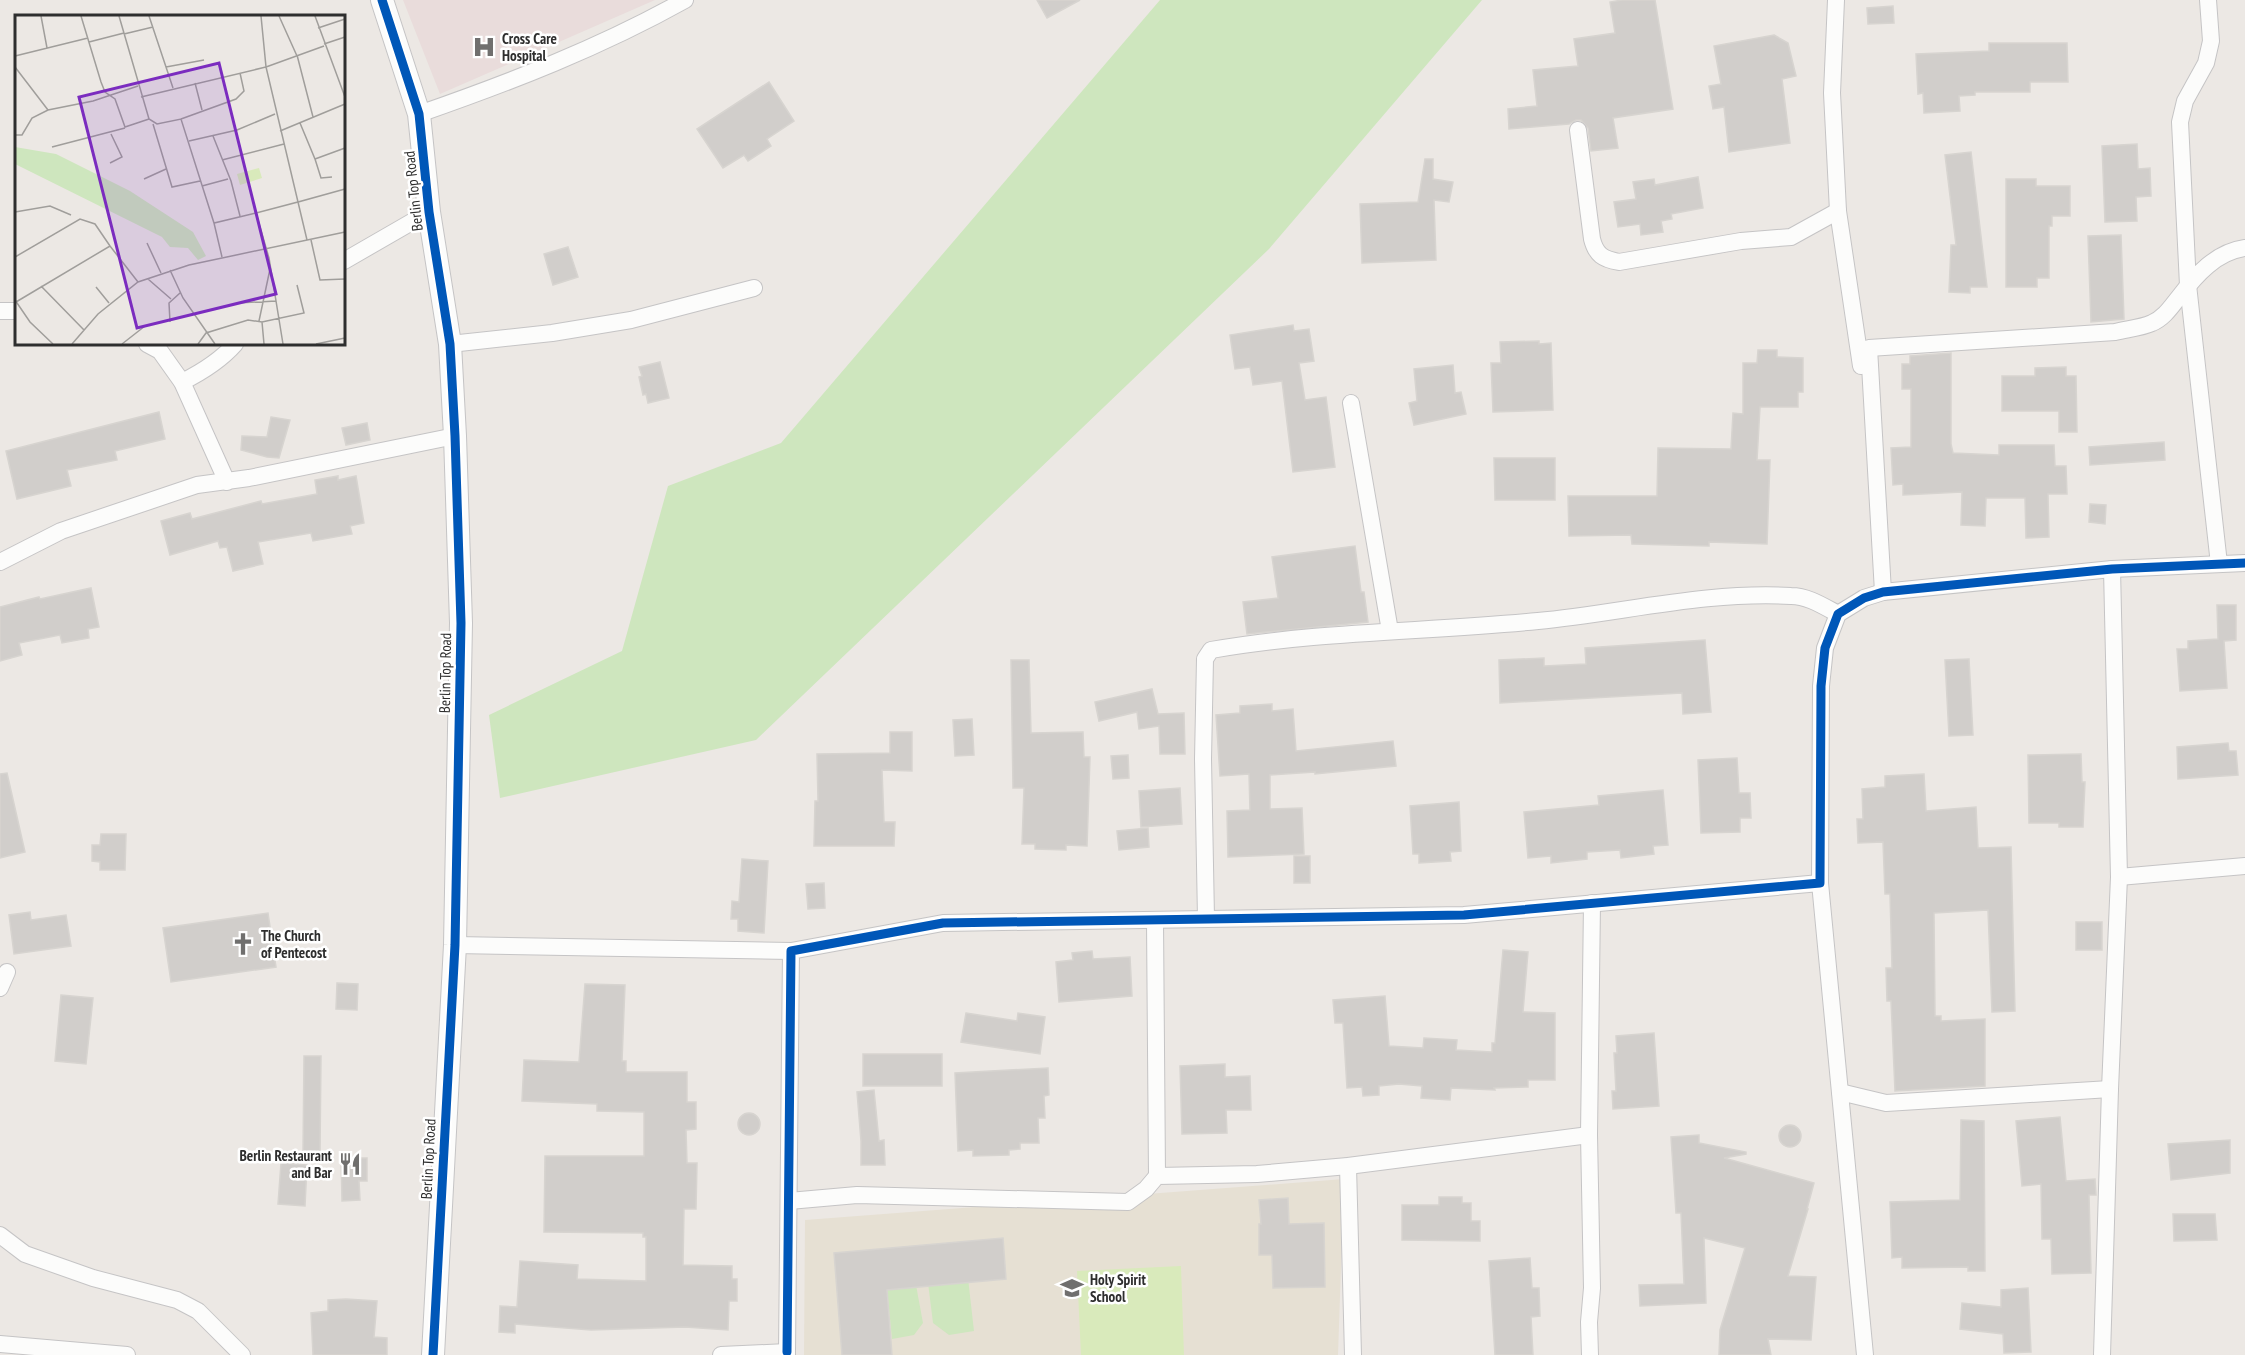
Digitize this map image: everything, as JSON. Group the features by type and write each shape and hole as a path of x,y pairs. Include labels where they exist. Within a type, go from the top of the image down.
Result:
{"street":[{"name":"Berlin Top Road","path":"382,0 419,114 429,212 450,344 455,436 461,623 455,945 433,1355"},
{"path":"419,114 506,83 644,23 686,0"},
{"path":"1836,0 1832,93 1838,211 1859,348 1883,592"},
{"path":"2208,0 2211,40 2206,63 2185,101 2180,122 2188,285 2220,564"},
{"path":"1578,130 1592,238 1596,252 1605,259 1619,262 1741,241 1791,237 1838,211"},
{"path":"345,260 429,212"},
{"path":"1883,592 1869,348 2115,332 2152,323 2167,313 2188,285 2213,260 2235,249 2245,248"},
{"path":"450,344 552,333 631,320 754,288"},
{"path":"0,311 15,310"},
{"path":"149,345 160,351 182,382 227,482"},
{"path":"182,382 203,371 234,345"},
{"path":"1351,403 1390,631"},
{"path":"0,562 61,531 197,485 227,482 455,436"},
{"path":"1865,1355 1820,883 1821,686 1825,648 1838,614 1864,598 1883,592 2112,569 2245,563"},
{"path":"2102,1355 2119,877 2112,569"},
{"path":"1206,918 1204,704 1205,659 1211,650 1306,636 1538,621 1721,597 1794,596 1814,601 1838,614"},
{"path":"2119,877 2245,866"},
{"path":"455,945 791,951 943,923 1464,915 1820,883"},
{"path":"1590,1355 1589,1323 1592,1288 1589,1135 1592,903"},
{"path":"789,1201 857,1195 1128,1202 1146,1189 1157,1176 1155,921"},
{"path":"721,1355 788,1353 791,951"},
{"path":"0,988 7,972"},
{"path":"1840,1092 1886,1103 2110,1089"},
{"path":"1157,1176 1257,1174 1348,1166 1589,1135"},
{"path":"1348,1166 1353,1355"},
{"path":"0,1235 25,1254 93,1278 177,1300 198,1311 242,1355"},
{"path":"0,1344 127,1355"}],"shaded area":[{"name":"Cross Care Hospital","path":"403,0 655,0 440,94"},
{"name":"Holy Spirit School","path":"1344,1179 1338,1355 804,1355 805,1220"}],"green space":[{"path":"1160,0 1482,0 1269,249 756,740 500,798 489,715 622,651 668,486 781,443"},
{"path":"1181,1266 1184,1355 1081,1355 1077,1271"},
{"path":"968,1278 974,1331 949,1335 933,1323 928,1283"},
{"path":"916,1285 923,1323 914,1335 892,1339 887,1288"}],"building":[{"path":"1037,0 1080,0 1047,18"},
{"path":"1655,0 1673,109 1613,118 1618,148 1591,151 1588,128 1581,120 1569,124 1509,129 1508,109 1537,106 1533,70 1578,66 1574,39 1615,33 1610,2"},
{"path":"1893,6 1894,23 1868,24 1867,8"},
{"path":"1774,35 1788,43 1796,76 1782,79 1790,143 1729,152 1724,107 1713,109 1709,86 1721,84 1714,46"},
{"path":"1989,43 2067,43 2068,82 2030,82 2030,92 1975,92 1975,95 1959,96 1960,111 1924,113 1923,93 1918,94 1916,54 1989,51"},
{"path":"769,82 794,121 767,139 771,146 748,161 744,155 723,168 697,129"},
{"path":"2137,144 2138,169 2150,168 2151,196 2136,197 2137,221 2105,222 2102,146"},
{"path":"1971,152 1987,287 1970,287 1970,293 1949,292 1951,245 1956,245 1945,155"},
{"path":"1425,159 1433,159 1433,179 1453,182 1449,202 1434,200 1436,260 1362,263 1360,204 1418,202"},
{"path":"1698,177 1703,208 1671,214 1672,219 1661,221 1663,232 1641,235 1640,224 1618,227 1614,202 1636,199 1633,182 1654,179 1655,185"},
{"path":"2006,179 2036,179 2036,186 2070,186 2070,216 2052,216 2052,226 2049,226 2049,278 2037,278 2037,287 2006,287"},
{"path":"2121,235 2124,319 2091,322 2088,236"},
{"path":"568,247 578,277 553,285 544,254"},
{"path":"1293,325 1294,331 1309,329 1314,361 1299,363 1305,400 1326,397 1335,467 1293,472 1282,381 1253,385 1250,367 1235,369 1230,335"},
{"path":"1539,341 1539,344 1551,343 1553,410 1493,412 1491,363 1501,363 1500,342"},
{"path":"1758,350 1777,350 1777,357 1803,358 1803,392 1798,392 1798,407 1760,407 1757,460 1770,460 1767,544 1709,542 1709,546 1632,544 1631,535 1569,536 1568,496 1657,496 1658,448 1731,449 1733,413 1743,414 1743,363 1757,363"},
{"path":"1951,353 1951,444 1953,453 1999,455 1999,445 2054,445 2055,466 2066,466 2067,494 2048,494 2049,537 2026,538 2025,498 1986,498 1985,526 1961,525 1962,492 1903,495 1903,484 1893,485 1891,448 1911,447 1911,389 1902,389 1902,364 1910,364 1910,356"},
{"path":"660,362 669,398 648,403 646,394 643,395 639,367"},
{"path":"1453,365 1455,393 1461,392 1466,414 1414,425 1409,403 1417,401 1414,369"},
{"path":"2066,367 2066,376 2076,376 2077,432 2059,432 2059,411 2002,411 2002,376 2035,376 2035,368"},
{"path":"159,412 165,439 115,451 117,460 67,470 71,486 17,499 6,451"},
{"path":"271,417 290,420 279,458 241,450 242,436 267,437"},
{"path":"367,423 370,440 346,445 342,428"},
{"path":"2164,442 2165,460 2090,465 2089,447"},
{"path":"1494,458 1555,458 1555,500 1495,500"},
{"path":"338,476 338,480 356,476 364,523 350,526 352,534 313,541 311,533 258,542 263,564 233,571 227,547 220,548 218,541 170,555 161,521 190,513 192,519 261,501 262,504 317,494 315,480"},
{"path":"2090,504 2106,505 2105,524 2089,522"},
{"path":"1355,546 1361,592 1364,592 1368,622 1247,634 1243,602 1278,598 1272,557"},
{"path":"91,588 99,627 88,629 89,638 62,643 60,635 19,643 22,655 0,661 0,607 39,597 40,599"},
{"path":"2217,605 2236,605 2236,640 2224,641 2227,688 2180,691 2177,649 2188,649 2188,641 2218,639"},
{"path":"1705,640 1711,712 1683,714 1682,693 1500,703 1499,660 1544,658 1544,666 1586,664 1585,648"},
{"path":"1969,659 1973,735 1949,736 1945,660"},
{"path":"1011,660 1029,660 1031,733 1083,732 1084,757 1090,757 1087,846 1066,845 1066,850 1035,849 1035,844 1022,844 1024,788 1013,788"},
{"path":"1152,689 1158,714 1184,713 1185,754 1160,754 1159,726 1139,729 1137,712 1099,721 1095,702"},
{"path":"1272,704 1272,711 1293,709 1296,751 1393,741 1396,766 1315,774 1315,772 1270,775 1270,809 1302,808 1304,854 1228,857 1227,811 1250,810 1249,774 1220,776 1216,715 1240,713 1240,706"},
{"path":"972,719 974,755 955,756 953,720"},
{"path":"890,732 912,732 912,771 882,770 884,822 895,822 894,846 814,846 815,801 818,801 817,754 890,753"},
{"path":"2228,743 2229,751 2236,751 2238,775 2178,779 2177,747"},
{"path":"2081,754 2082,782 2085,782 2083,827 2059,827 2059,823 2029,823 2028,755"},
{"path":"1128,755 1129,778 1113,779 1111,756"},
{"path":"1737,758 1739,793 1750,793 1751,818 1740,818 1740,832 1701,833 1698,760"},
{"path":"7,773 25,852 0,858 0,774"},
{"path":"1924,774 1926,811 1976,807 1978,848 2011,847 2015,1011 1992,1012 1988,910 1934,913 1935,1016 1941,1016 1941,1021 1985,1019 1985,1086 1895,1091 1891,1001 1887,1001 1886,968 1892,968 1890,894 1885,894 1883,842 1858,843 1857,819 1863,819 1862,789 1885,787 1885,776"},
{"path":"1180,788 1182,824 1141,827 1139,791"},
{"path":"1663,790 1668,845 1653,846 1654,854 1621,858 1620,850 1587,852 1587,859 1551,863 1551,856 1528,858 1524,812 1599,805 1598,796"},
{"path":"1459,802 1461,851 1450,852 1451,861 1419,863 1419,854 1413,854 1410,806"},
{"path":"1148,828 1149,847 1119,850 1117,831"},
{"path":"101,834 126,834 125,870 100,870 100,862 92,861 92,845 100,845"},
{"path":"1294,856 1310,856 1310,883 1294,883"},
{"path":"742,859 768,861 764,933 738,931 738,919 731,919 732,901 739,902"},
{"path":"824,883 825,908 808,909 806,884"},
{"path":"30,912 31,920 66,915 71,946 14,954 9,915"},
{"path":"268,913 276,967 171,982 163,928"},
{"path":"2076,922 2102,922 2102,950 2076,950"},
{"path":"1503,950 1528,952 1523,1012 1555,1013 1555,1080 1528,1080 1528,1087 1494,1088 1495,1090 1451,1088 1450,1100 1421,1098 1422,1086 1399,1084 1379,1086 1379,1095 1363,1096 1362,1087 1347,1088 1343,1023 1335,1023 1333,1000 1385,996 1389,1046 1423,1048 1424,1038 1457,1040 1456,1050 1492,1052 1492,1043 1495,1043"},
{"path":"1092,951 1093,959 1130,957 1132,996 1059,1002 1056,962 1073,960 1072,953"},
{"path":"337,983 358,984 357,1010 336,1009"},
{"path":"585,984 625,985 622,1061 626,1061 626,1072 687,1072 687,1102 696,1102 696,1129 686,1130 687,1163 697,1163 696,1209 684,1209 683,1265 732,1266 732,1279 737,1279 737,1301 729,1301 728,1330 685,1327 591,1330 515,1324 515,1333 499,1332 500,1306 517,1307 520,1261 578,1265 577,1279 646,1281 646,1237 643,1237 643,1233 544,1232 545,1156 644,1156 644,1112 597,1111 597,1104 522,1101 524,1060 579,1062"},
{"path":"61,995 93,998 86,1064 55,1061"},
{"path":"966,1013 1017,1021 1018,1013 1045,1017 1040,1054 961,1042"},
{"path":"1654,1033 1659,1106 1613,1109 1612,1091 1616,1091 1614,1053 1617,1053 1616,1036"},
{"path":"863,1054 942,1054 942,1086 863,1086"},
{"path":"304,1056 321,1056 320,1153 303,1153"},
{"path":"1225,1064 1225,1077 1250,1076 1251,1110 1226,1110 1227,1133 1182,1134 1180,1066"},
{"path":"1048,1068 1049,1095 1044,1096 1045,1118 1038,1118 1039,1143 1020,1143 1020,1149 1009,1150 1009,1155 973,1156 973,1150 958,1151 955,1073"},
{"path":"874,1090 879,1141 884,1140 885,1165 861,1165 857,1092"},
{"path":"749,1113 757,1116 760,1124 757,1132 749,1135 741,1132 738,1124 741,1116"},
{"path":"2060,1117 2066,1181 2095,1179 2096,1195 2089,1195 2091,1273 2052,1274 2051,1239 2042,1239 2041,1184 2022,1186 2016,1121"},
{"path":"1961,1120 1984,1121 1985,1271 1968,1271 1968,1267 1902,1268 1902,1257 1892,1258 1890,1202 1960,1200"},
{"path":"1790,1125 1798,1128 1801,1136 1798,1144 1790,1147 1782,1144 1779,1136 1782,1128"},
{"path":"1699,1135 1699,1143 1746,1152 1746,1154 1724,1158 1814,1183 1788,1276 1816,1277 1811,1340 1768,1339 1771,1355 1719,1355 1720,1330 1745,1248 1704,1238 1706,1303 1640,1306 1639,1285 1684,1284 1681,1213 1676,1213 1671,1137"},
{"path":"2230,1140 2230,1173 2171,1180 2168,1144"},
{"path":"341,1158 367,1158 367,1181 359,1181 360,1200 342,1201"},
{"path":"281,1163 307,1165 305,1206 278,1204"},
{"path":"1439,1197 1462,1197 1462,1203 1471,1203 1471,1221 1480,1221 1480,1241 1402,1240 1402,1205 1439,1205"},
{"path":"1288,1198 1289,1224 1324,1223 1325,1287 1273,1288 1272,1255 1259,1255 1259,1224 1261,1224 1259,1200"},
{"path":"2173,1214 2215,1214 2217,1240 2174,1241"},
{"path":"1003,1238 1006,1279 887,1290 892,1355 842,1355 834,1253"},
{"path":"1530,1258 1532,1288 1539,1288 1540,1316 1531,1317 1533,1355 1495,1355 1489,1261"},
{"path":"2028,1288 2031,1352 2004,1353 2003,1334 1960,1329 1962,1303 2001,1307 2001,1290"},
{"path":"328,1300 377,1301 374,1337 387,1338 387,1355 313,1355 311,1313 328,1311"}],"cycle path":[{"path":"382,0 419,114 429,212 450,344 455,436 461,623 455,945 433,1355"},
{"path":"787,1352 791,951 943,923 1464,915 1820,883 1821,686 1825,648 1838,614 1864,598 1883,592 2112,569 2245,563"}],"place":[{"name":"Cross Care Hospital","path":"484,47"},
{"name":"The Church of Pentecost","path":"243,944"},
{"name":"Berlin Restaurant and Bar","path":"350,1164"},
{"name":"Holy Spirit School","path":"1072,1288"}]}
